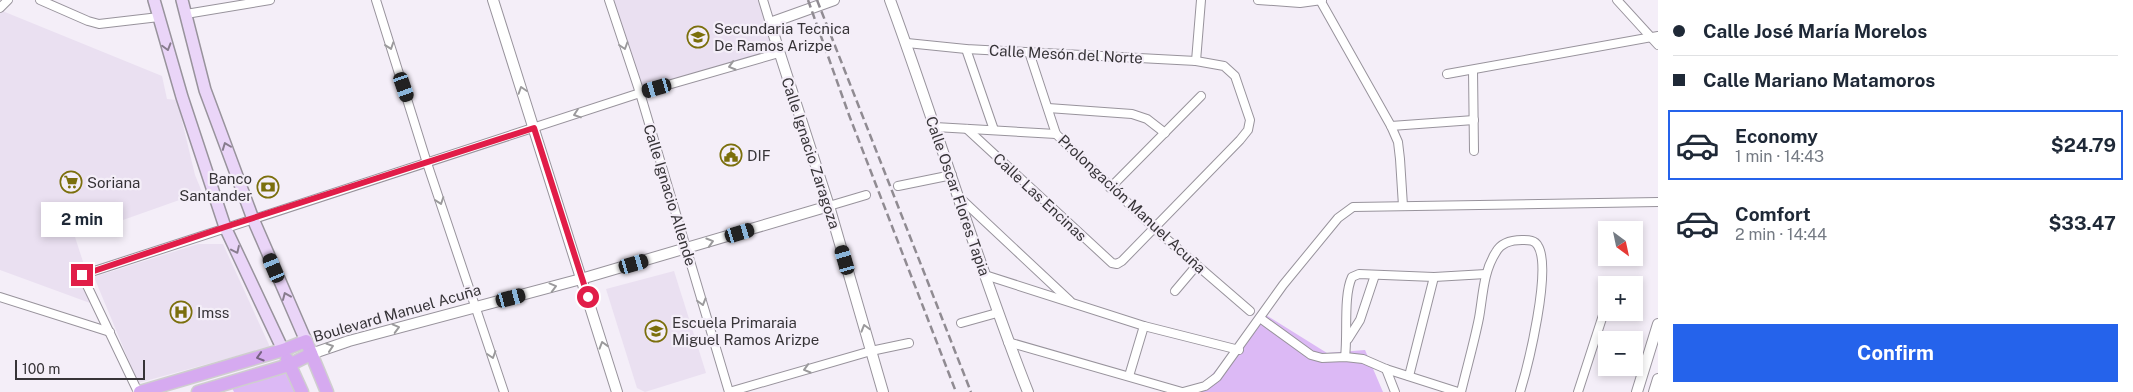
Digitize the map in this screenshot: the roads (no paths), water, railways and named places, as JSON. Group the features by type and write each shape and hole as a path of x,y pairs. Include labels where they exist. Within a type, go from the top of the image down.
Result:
{"main road":[{"path":"154,0 182,97 225,227 302,392"},
{"path":"182,0 205,90 253,219 327,392"},
{"name":"Boulevard Manuel Acuña","path":"139,392 283,350 306,341"},
{"name":"Boulevard Manuel Acuña","path":"198,392 221,389 289,365 311,354"}],"street":[{"path":"0,8 8,0"},
{"path":"40,0 88,22 100,24 159,17"},
{"path":"186,14 270,0"},
{"path":"376,0 427,164 504,392"},
{"path":"493,0 617,392"},
{"name":"Calle Ignacio Allende","path":"609,0 640,93 729,392"},
{"name":"Calle Ignacio Zaragoza","path":"763,0 829,206 883,392"},
{"path":"770,23 834,0"},
{"name":"Calle Oscar Flores Tapia","path":"890,0 907,43 986,275 997,313 1028,392"},
{"path":"1196,61 1201,0"},
{"path":"1258,0 1300,3 1321,0 1398,142 1403,206"},
{"path":"1617,0 1654,37 1658,45"},
{"path":"1447,74 1654,37"},
{"name":"Calle Mesón del Norte","path":"907,43 966,49 1196,61 1224,66 1235,76 1250,120 1248,130 1155,229"},
{"path":"966,49 994,130"},
{"path":"139,392 82,275 640,93 779,52"},
{"name":"Prolongación Manuel Acuña","path":"1029,52 1056,134 1110,188 1250,311"},
{"path":"1473,70 1474,151"},
{"path":"1110,188 1201,96"},
{"path":"1048,108 1132,114 1147,119 1165,133"},
{"path":"1391,126 1474,120"},
{"path":"935,126 1056,134"},
{"name":"Calle Las Encinas","path":"966,129 1112,263 1115,264 1122,261 1155,229"},
{"path":"898,186 952,175"},
{"name":"Boulevard Manuel Acuña","path":"311,354 349,341 476,308 686,249 866,195"},
{"path":"959,197 1073,304"},
{"path":"1008,342 1182,392 1211,382 1238,350 1283,285 1345,211 1353,207 1658,202"},
{"path":"1260,318 1311,355 1322,358 1345,357 1363,359 1386,369 1460,392 1476,335 1486,274 1499,247 1507,242 1533,241 1540,249 1542,261 1540,299 1532,348 1520,392"},
{"path":"1175,291 1197,265"},
{"path":"1345,357 1348,339 1349,283 1352,277 1358,274 1434,277 1486,274"},
{"path":"986,275 1144,326 1238,350"},
{"path":"1348,339 1360,320 1376,275"},
{"path":"1409,376 1434,277"},
{"path":"0,297 110,332"},
{"path":"961,323 997,313"},
{"path":"1578,392 1601,321"},
{"path":"1637,392 1658,324"},
{"path":"1129,376 1144,326"},
{"path":"729,392 909,342"},
{"path":"1386,369 1395,392"},
{"path":"1654,392 1658,378"}],"railway":[{"path":"808,0 849,115 956,392"},
{"path":"817,0 971,392"}],"place":[{"name":"Secundaria Tecnica De Ramos Arizpe","path":"698,37"},
{"name":"DIF","path":"731,155"},
{"name":"Soriana","path":"71,182"},
{"name":"Banco Santander","path":"268,187"},
{"name":"Imss","path":"181,312"},
{"name":"Escuela Primaraia Miguel Ramos Arizpe","path":"656,331"}]}
